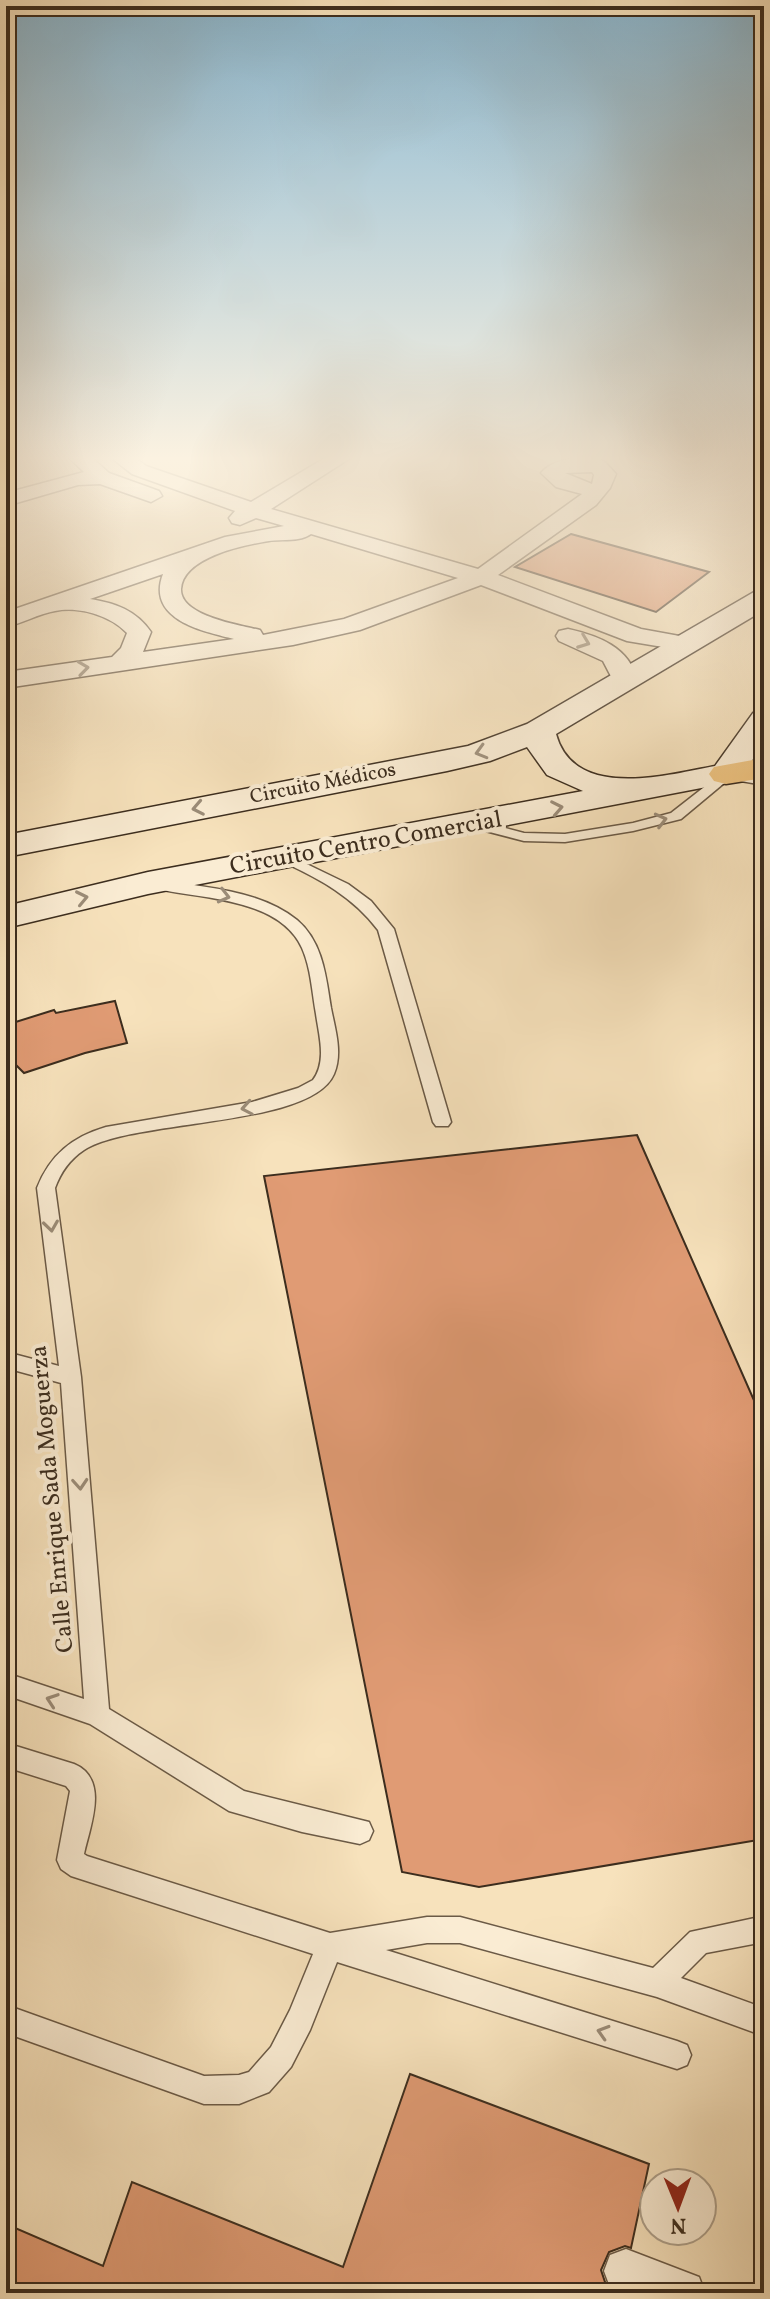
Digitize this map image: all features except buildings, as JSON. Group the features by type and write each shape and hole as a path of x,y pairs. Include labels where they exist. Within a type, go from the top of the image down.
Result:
{"main road":[{"name":"Circuito Médicos","path":"6,846 447,761 488,750 539,731 764,598"},
{"path":"726,774 764,720"},
{"path":"539,731 549,759 571,776 588,783 645,792"},
{"path":"726,774 764,768"},
{"name":"Circuito Centro Comercial","path":"6,917 148,883 645,792 726,774"},
{"path":"270,794 244,818 243,835 262,851 288,859"},
{"path":"115,823 150,831 165,844 167,860 163,870 148,883"}],"street":[{"path":"6,620 174,562"},
{"path":"184,562 169,586 169,595 178,609 198,622 222,631 293,638"},
{"path":"415,562 433,577 429,596"},
{"path":"430,562 481,577 636,636 687,644"},
{"path":"6,680 293,638 351,625 481,577 501,562"},
{"path":"429,596 486,605"},
{"path":"50,604 94,607 117,613 133,623 139,632 137,642 133,651 120,663"},
{"path":"546,628 606,650 623,667 625,681"},
{"path":"626,2271 683,2293"}],"lane":[{"path":"475,824 524,837 565,838 633,827 676,816 726,774 764,781"},
{"path":"288,859 347,888 368,905 386,929 442,1122"},
{"name":"Calle Enrique Sada Moguerza","path":"97,1715 71,1377 46,1188 52,1170 82,1141 106,1133 269,1104 301,1095 320,1083 330,1060 316,969 305,938 291,923 237,899 148,883"},
{"path":"6,1360 71,1377"},
{"path":"6,1684 97,1715 238,1802 302,1820 360,1831"},
{"path":"6,1755 74,1776 81,1784 84,1794 70,1860 80,1867 677,2055"},
{"path":"657,1983 699,1941 764,1929"},
{"path":"330,1946 427,1930 460,1930 657,1983 764,2022"},
{"path":"6,2019 204,2090 229,2091 257,2084 279,2063 330,1946"}]}
